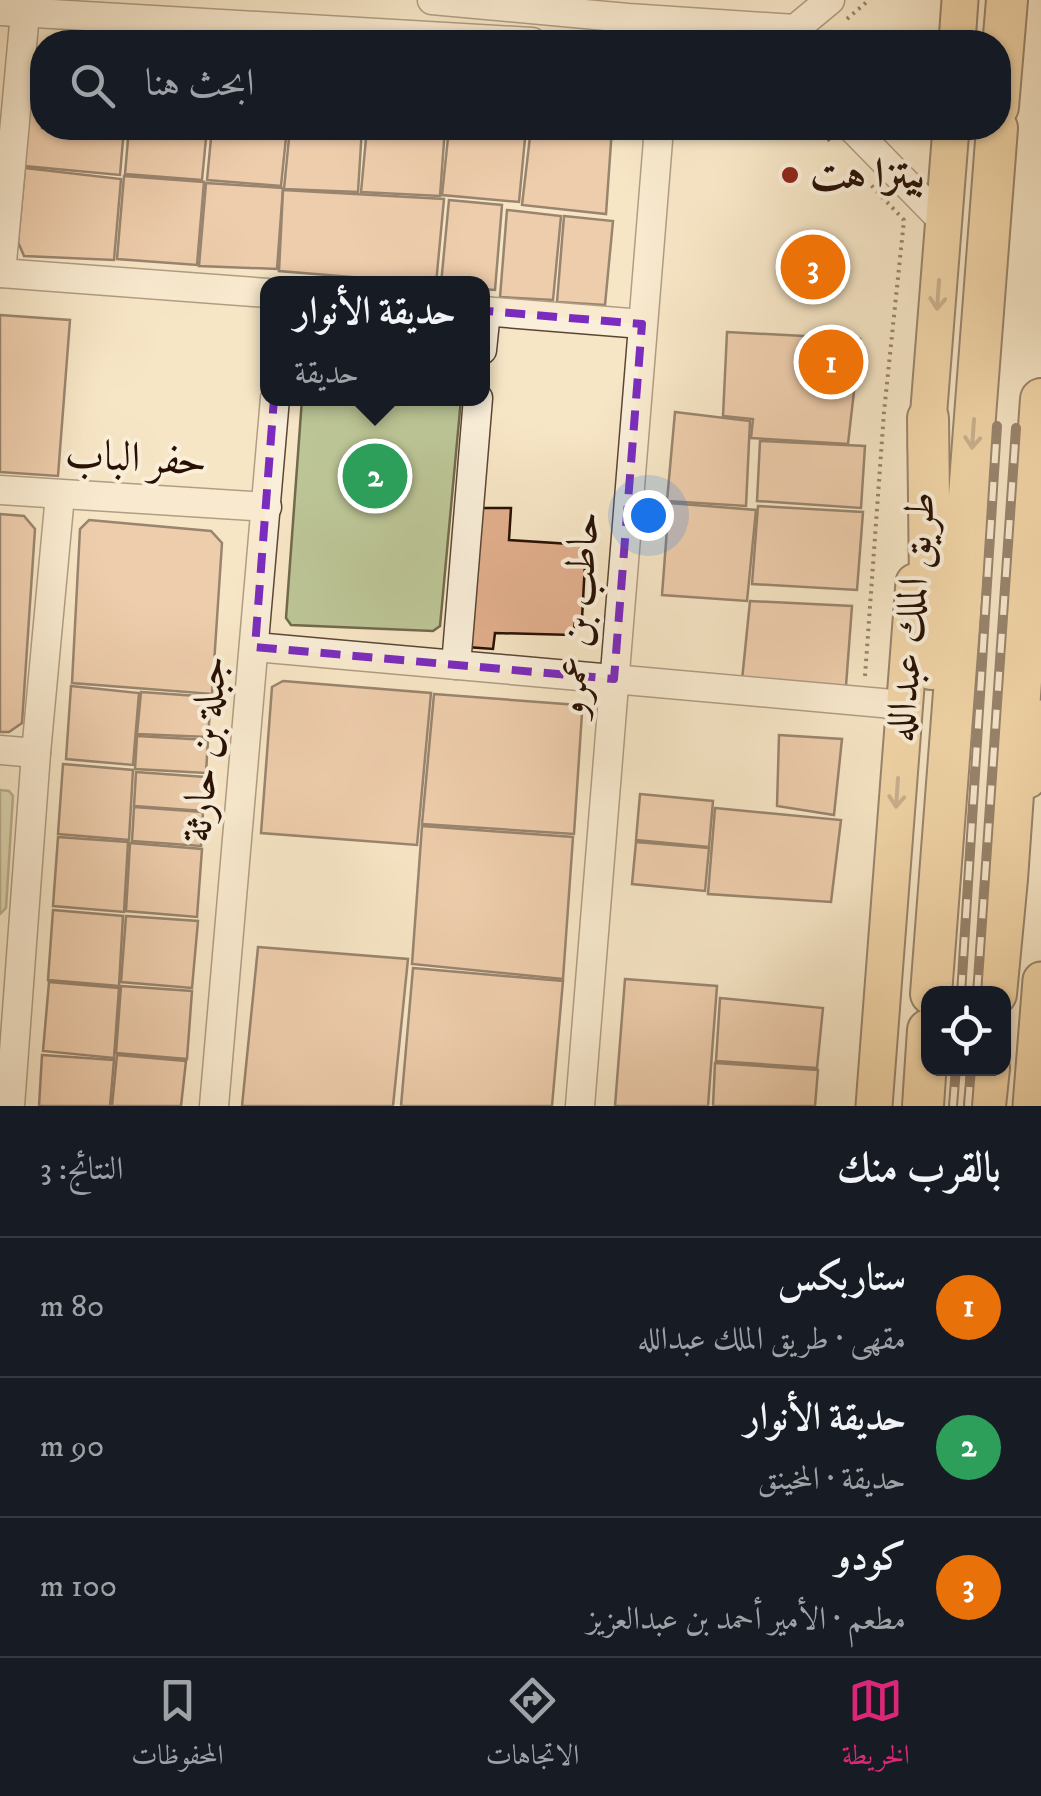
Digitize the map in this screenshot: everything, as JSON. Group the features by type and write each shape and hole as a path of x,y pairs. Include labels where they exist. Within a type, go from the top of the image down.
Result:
{"highway":[{"path":"1004,30 1007,0"},
{"name":"طريق الملك عبدالله","path":"932,986 996,140"},
{"path":"997,986 1008,879 1041,399"},
{"path":"928,418 932,648 927,801 939,892"},
{"path":"923,1106 925,1076"},
{"path":"985,1106 988,1076"}],"main road":[{"path":"958,30 960,0"},
{"name":"طريق الملك عبدالله","path":"874,1106 949,140"},
{"path":"1008,879 1041,718"},
{"path":"1032,1106 1041,980"}],"street":[{"path":"432,0 795,29 830,0"},
{"path":"260,292 0,273 12,12 324,30"},
{"name":"حاطب بن عمرو","path":"580,1106 658,140"},
{"path":"847,141 944,221"},
{"path":"490,311 642,324"},
{"name":"جبلة بن حارثة","path":"214,1106 274,406"},
{"path":"456,665 477,406"},
{"name":"حفر الباب","path":"0,490 267,507"},
{"path":"10,1106 11,948 36,753 60,495"},
{"path":"256,647 904,704"},
{"path":"0,750 36,753"}],"path":[{"path":"863,701 884,412 904,220 867,180"}],"highlighted area":[{"path":"282,294 642,324 614,679 255,647"}],"green space":[{"path":"301,406 460,406 440,626 433,631 291,625 286,618"},
{"path":"0,790 13,796 6,908 0,914"}],"building":[{"path":"30,103 30,140 123,140 120,175 24,166"},
{"path":"128,140 206,140 202,180 125,174"},
{"path":"211,140 286,140 281,186 207,180"},
{"path":"289,140 361,140 358,192 284,189"},
{"path":"366,140 444,140 440,196 361,192"},
{"path":"448,140 525,140 519,202 442,195"},
{"path":"530,140 611,140 606,214 522,205"},
{"path":"25,168 121,179 114,260 24,256 18,242"},
{"path":"124,176 204,182 197,265 117,259"},
{"path":"206,183 283,188 277,269 199,266"},
{"path":"283,190 444,199 437,276 339,276 279,271"},
{"path":"449,200 502,205 495,290 490,290 490,276 442,276"},
{"path":"507,210 561,216 553,300 500,297"},
{"path":"564,216 613,221 605,305 557,302"},
{"path":"0,315 70,320 58,476 0,472"},
{"path":"727,332 860,339 848,444 751,438 753,419 723,416"},
{"path":"675,412 750,421 746,506 667,501"},
{"path":"760,441 865,446 861,508 757,501"},
{"path":"669,503 756,510 747,601 662,595"},
{"path":"758,506 863,512 857,590 752,584"},
{"path":"477,508 511,508 509,540 586,545 582,619 575,622 573,635 495,633 493,649 467,647"},
{"path":"0,514 24,516 35,529 22,723 9,732 0,732"},
{"path":"89,520 211,531 222,543 212,694 72,683 80,529"},
{"path":"750,601 852,606 846,686 742,680"},
{"path":"283,681 431,693 417,845 261,833 272,687"},
{"path":"71,686 139,693 133,765 66,759"},
{"path":"141,692 211,697 208,737 137,734"},
{"path":"434,694 578,705 582,713 574,834 422,824"},
{"path":"779,735 842,739 834,815 777,806"},
{"path":"137,736 208,740 206,773 135,769"},
{"path":"63,764 133,770 129,840 58,834"},
{"path":"136,772 205,777 204,811 134,806"},
{"path":"640,794 713,801 709,847 636,840"},
{"path":"134,807 203,812 201,846 132,841"},
{"path":"715,808 841,820 831,902 708,894"},
{"path":"422,826 573,837 563,979 412,964"},
{"path":"58,837 128,842 124,912 53,906"},
{"path":"636,842 709,848 705,891 632,884"},
{"path":"130,843 202,849 197,917 126,911"},
{"path":"53,910 123,916 119,986 48,980"},
{"path":"126,916 198,921 192,988 121,982"},
{"path":"258,947 408,959 393,1106 242,1106"},
{"path":"413,968 563,981 552,1106 401,1106"},
{"path":"625,979 717,986 708,1106 615,1106"},
{"path":"49,982 119,988 114,1058 43,1051"},
{"path":"121,986 192,991 187,1059 116,1053"},
{"path":"720,998 823,1008 817,1068 716,1061"},
{"path":"42,1055 114,1060 110,1106 39,1106"},
{"path":"117,1055 186,1061 181,1106 112,1106"},
{"path":"715,1063 818,1070 815,1106 713,1106"}],"railway":[{"path":"962,986 997,426"},
{"path":"978,986 1016,428"},
{"path":"953,1106 955,1076"},
{"path":"968,1106 970,1076"}],"place":[{"name":"بيتزا هت","path":"790,175"},
{"name":"كودو","path":"813,267"},
{"name":"ستاربكس","path":"831,362"},
{"name":"حديقة الأنوار","path":"375,476"}]}
